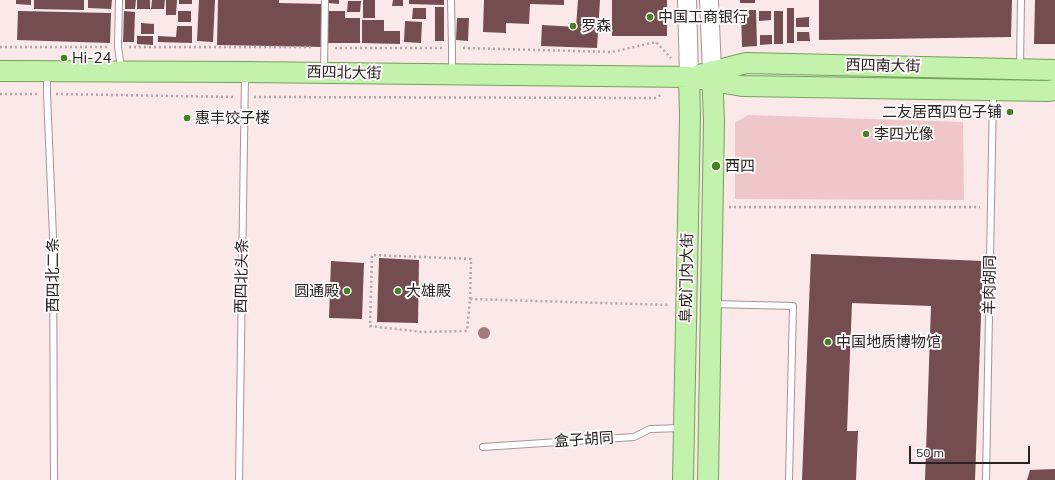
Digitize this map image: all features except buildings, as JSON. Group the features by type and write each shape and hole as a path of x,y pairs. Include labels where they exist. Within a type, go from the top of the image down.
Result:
{"main road":[{"path":"687,0 689,77"},
{"path":"709,0 712,76"},
{"name":"西四南大街","path":"712,76 746,63 1055,70"},
{"name":"西四北大街","path":"0,71 712,76"},
{"name":"阜成门内大街","path":"708,480 714,121 712,76"},
{"name":"西四南大街","path":"712,76 742,86 993,90 1020,84 1048,91 1055,90"},
{"name":"阜成门内大街","path":"683,480 690,116 689,77"}],"lane":[{"path":"120,0 118,47 121,72"},
{"path":"324,73 325,0"},
{"path":"451,0 452,74"},
{"path":"1020,84 1021,0"},
{"name":"西四北二条","path":"47,71 53,237 54,480"},
{"name":"西四北头条","path":"239,480 245,72"},
{"name":"羊肉胡同","path":"986,480 993,90"},
{"path":"711,304 793,306 789,480"},
{"name":"盒子胡同","path":"483,447 634,437 650,429 684,428"}],"path":[{"path":"0,47 452,48 612,52 656,42 689,77"},
{"path":"0,94 245,97 655,98 661,94"},
{"path":"712,207 991,207"},
{"path":"372,255 471,259 470,299 468,331 422,332 370,326 372,255"},
{"path":"470,299 686,306"}],"shaded area":[{"path":"748,115 963,122 964,200 735,199 735,123"}],"place":[{"name":"中国工商银行","path":"650,17"},
{"name":"罗森","path":"573,26"},
{"name":"Hi-24","path":"64,58"},
{"name":"二友居西四包子铺","path":"1010,112"},
{"name":"惠丰饺子楼","path":"187,118"},
{"name":"李四光像","path":"866,134"},
{"name":"西四","path":"716,166"},
{"name":"圆通殿","path":"347,291"},
{"name":"大雄殿","path":"398,291"},
{"name":"中国地质博物馆","path":"828,342"}]}
